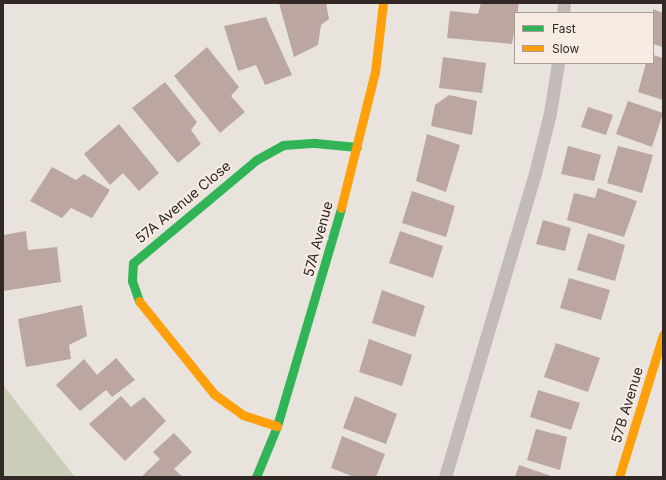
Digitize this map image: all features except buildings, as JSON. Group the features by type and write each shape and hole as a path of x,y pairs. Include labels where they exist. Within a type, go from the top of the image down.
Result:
{"street":[{"name":"57A Avenue","path":"256,477 277,426 357,147 375,72 383,3"},
{"name":"57A Avenue Close","path":"277,426 243,415 214,394 140,305 132,281 133,263 172,226 256,160 283,145 315,143 357,147"},
{"name":"57B Avenue","path":"619,477 662,339"}],"lane":[{"path":"445,477 534,177 550,113 558,64"}],"green space":[{"path":"3,385 14,399 75,477 3,477"}],"traffic: fast":[{"path":"139,301 132,281 133,263 256,160 283,145 315,143 357,147"},
{"path":"256,477 277,426 341,208"}],"traffic: slow":[{"path":"341,208 375,72 383,3"},
{"path":"139,301 214,394 243,415 277,426"},
{"path":"619,477 663,335"}]}
